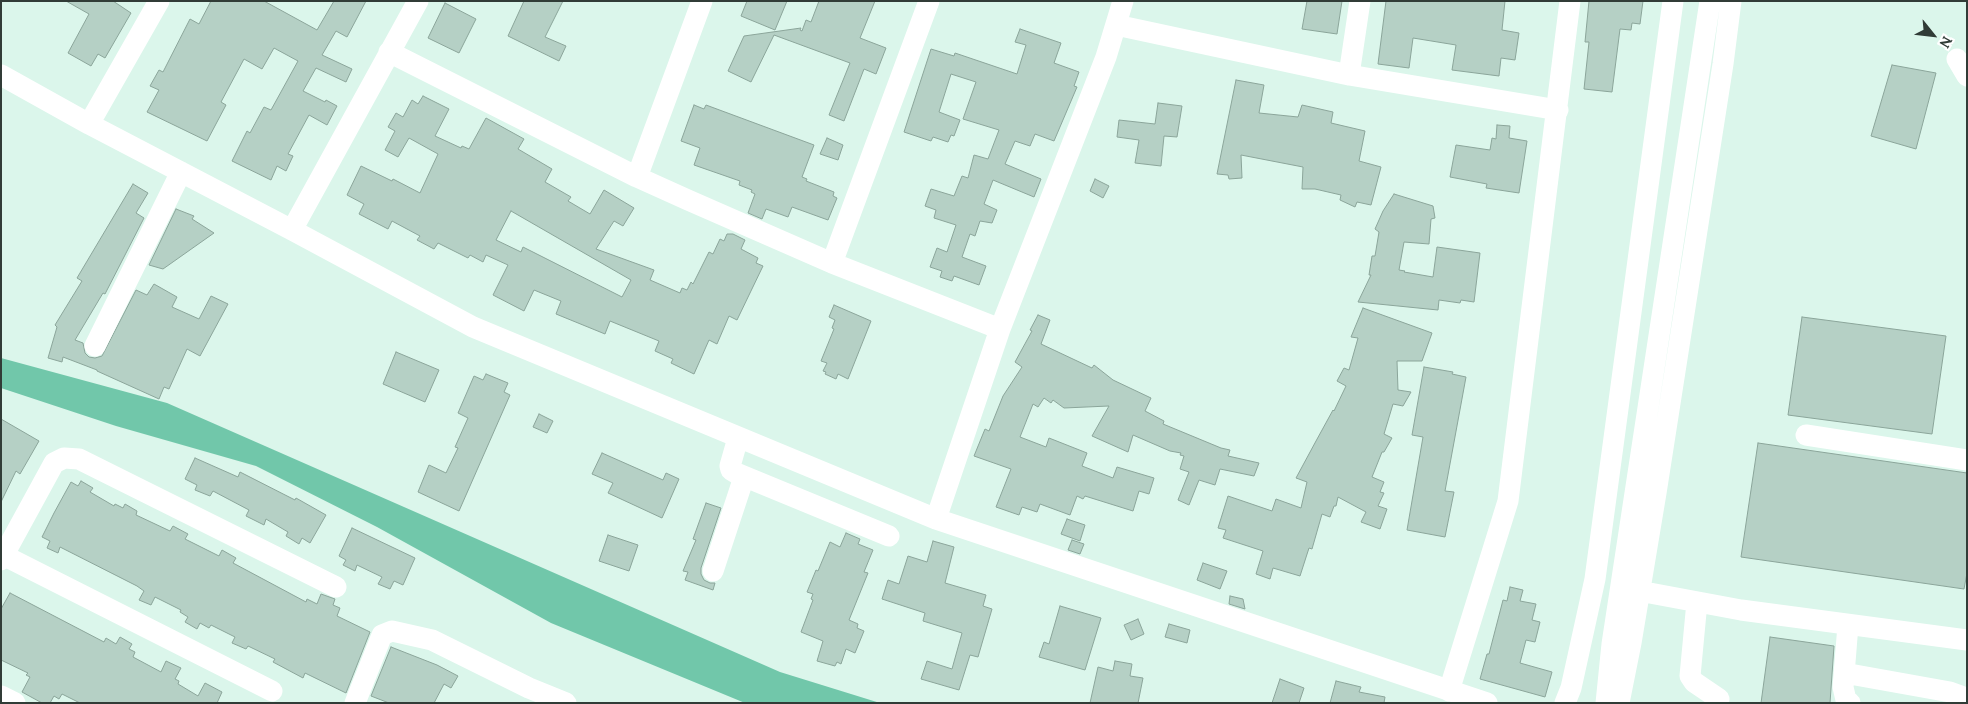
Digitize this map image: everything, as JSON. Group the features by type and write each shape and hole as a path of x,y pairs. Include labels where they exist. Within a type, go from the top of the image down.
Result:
{"street":[{"path":"89,124 159,1"},
{"path":"292,230 418,1"},
{"path":"638,177 702,1"},
{"path":"832,263 929,1"},
{"path":"936,519 1000,329 1106,57 1123,1"},
{"path":"1349,75 1360,1"},
{"path":"1449,691 1508,502 1570,1"},
{"path":"1564,703 1573,680 1595,579 1673,1"},
{"path":"1606,703 1614,636 1710,1"},
{"path":"1619,703 1639,591 1722,74 1731,1"},
{"path":"1116,25 1349,75 1558,110"},
{"path":"389,52 638,177 832,263 1000,329"},
{"path":"1,75 89,124 473,327 936,519 1487,703"},
{"path":"95,346 181,172"},
{"path":"1806,435 1967,460"},
{"path":"738,438 731,468 736,473 889,536"},
{"path":"272,691 2,557 54,463 64,458 79,459 336,587"},
{"path":"713,571 744,477"},
{"path":"1639,591 1697,602 1848,625 1967,640"},
{"path":"1697,602 1690,676 1694,682 1719,700"},
{"path":"1848,625 1843,687 1846,700 1850,703"},
{"path":"355,703 382,636 392,631 432,640 529,688 566,703"},
{"path":"1844,673 1950,692 1960,696 1966,703"},
{"path":"1,696 15,703"}],"shaded area":[{"path":"1,358 167,403 780,672 880,703 745,703 551,623 377,527 256,466 116,426 1,388"}],"building":[{"path":"66,1 113,1 131,13 105,58 98,54 91,66 68,53 89,14"},
{"path":"211,1 264,1 317,30 334,1 366,1 347,37 336,31 322,55 352,69 346,82 316,68 303,91 337,106 327,125 309,115 288,154 293,156 286,171 277,166 271,180 232,161 247,131 250,133 264,107 271,110 298,61 274,48 262,69 244,59 221,102 226,105 207,141 147,112 159,90 150,86 159,70 163,72 190,19 199,24"},
{"path":"524,1 563,1 545,37 566,46 559,61 508,36"},
{"path":"747,1 787,1 775,30 741,16"},
{"path":"819,1 875,1 860,38 886,48 876,74 864,69 844,121 829,115 850,63 774,35 751,82 728,71 744,36 801,28 800,30 802,31 806,20 811,22"},
{"path":"1307,1 1342,1 1337,34 1302,29"},
{"path":"1386,1 1505,1 1502,30 1519,33 1515,60 1501,58 1499,76 1452,70 1456,45 1413,38 1409,68 1378,64"},
{"path":"1589,1 1643,1 1640,24 1632,23 1631,30 1620,29 1612,92 1584,89 1589,42 1585,42"},
{"path":"445,3 476,19 459,53 428,38"},
{"path":"1020,29 1061,43 1054,63 1079,72 1074,86 1077,87 1054,141 1035,134 1030,146 1015,141 1005,164 1041,179 1034,197 993,180 984,204 997,210 992,223 980,221 975,236 970,234 962,257 986,266 979,285 954,276 952,281 940,277 942,271 930,267 937,248 947,252 956,225 934,218 936,210 925,206 931,189 954,196 962,176 968,178 974,155 988,159 999,130 963,119 976,82 951,74 939,112 960,120 954,136 951,135 948,142 933,137 931,141 904,132 931,49 954,56 955,53 1017,74 1026,45 1015,42"},
{"path":"1892,65 1936,73 1916,149 1871,136"},
{"path":"1236,80 1264,85 1259,113 1298,117 1302,105 1333,112 1331,123 1365,131 1359,161 1381,167 1371,205 1357,202 1355,207 1340,200 1341,195 1315,189 1302,189 1303,167 1241,155 1242,178 1229,179 1228,175 1217,174"},
{"path":"423,96 449,109 435,136 461,148 462,146 469,149 486,118 524,139 518,149 552,169 545,182 571,197 568,201 590,214 604,190 634,208 623,226 614,221 596,249 654,270 650,280 680,293 682,288 687,290 691,282 693,284 709,252 713,254 720,239 724,241 727,234 733,234 745,240 741,249 758,258 756,263 763,266 737,320 729,316 717,344 709,340 694,374 671,363 673,359 655,351 659,341 610,321 605,334 556,314 561,301 534,290 524,311 493,295 508,265 486,255 483,262 470,255 468,258 438,243 434,249 417,240 420,236 392,221 388,229 359,214 364,204 347,195 361,166 420,193 438,154 409,138 398,157 385,150 395,131 388,127 396,113 403,117 412,100 418,104","holes":["511,211 631,280 622,297 523,247 521,252 496,240"]},
{"path":"1158,103 1182,106 1177,137 1164,136 1161,166 1135,163 1139,140 1117,137 1119,120 1155,124"},
{"path":"694,105 704,109 706,105 814,145 802,177 807,179 806,181 834,192 833,196 837,198 828,220 792,207 788,217 766,209 762,219 748,213 755,194 751,192 752,190 739,185 740,181 694,165 700,148 681,141"},
{"path":"1497,125 1510,126 1509,138 1527,141 1519,193 1486,188 1487,184 1450,177 1456,145 1490,150 1492,138 1496,139"},
{"path":"827,138 843,145 838,160 820,154"},
{"path":"1095,179 1109,186 1103,198 1090,191"},
{"path":"133,184 148,193 136,213 144,218 105,294 103,293 75,340 83,343 85,353 89,357 102,356 136,290 147,295 154,284 177,297 172,307 199,319 211,296 228,304 200,356 187,349 169,389 164,387 159,399 97,370 63,357 62,362 48,358 57,327 55,325 82,281 77,278"},
{"path":"1394,194 1433,206 1435,218 1431,219 1429,244 1404,242 1399,270 1433,277 1437,247 1480,253 1474,302 1461,300 1460,303 1439,300 1438,310 1358,302 1371,275 1369,275 1372,256 1375,256 1379,232 1375,229 1383,211"},
{"path":"176,209 194,216 192,219 214,233 163,269 149,265"},
{"path":"834,305 871,321 848,379 838,374 836,379 825,374 826,372 823,371 827,363 821,361 834,329 832,328 835,320 829,317"},
{"path":"1363,308 1432,333 1422,361 1397,361 1398,390 1411,392 1403,406 1393,404 1384,434 1392,438 1384,452 1382,452 1372,477 1384,482 1380,492 1384,493 1378,506 1387,509 1380,529 1361,522 1366,512 1338,497 1330,517 1322,514 1312,549 1309,548 1300,576 1273,568 1270,579 1256,574 1263,551 1223,538 1226,530 1218,528 1228,496 1272,511 1276,499 1301,508 1307,482 1296,478 1346,386 1337,381 1344,368 1349,370 1358,338 1351,337"},
{"path":"1038,315 1050,320 1041,344 1092,368 1094,365 1113,380 1151,398 1145,411 1164,421 1163,424 1230,450 1228,456 1259,463 1254,476 1220,469 1215,485 1199,480 1189,505 1178,500 1189,472 1180,469 1184,456 1180,455 1181,453 1170,451 1133,435 1128,452 1092,436 1109,406 1064,408 1053,400 1051,403 1044,398 1038,407 1033,404 1020,437 1046,447 1049,438 1087,453 1082,466 1113,478 1117,467 1154,478 1149,494 1139,491 1133,511 1085,496 1083,499 1077,496 1070,515 1040,504 1037,512 1022,507 1019,515 996,507 1011,469 974,456 985,429 989,431 1003,396 1022,367 1015,362 1032,331 1030,330"},
{"path":"1802,317 1946,336 1932,434 1788,415"},
{"path":"396,352 439,370 425,402 383,384"},
{"path":"1424,367 1453,372 1452,374 1466,377 1445,491 1454,492 1445,537 1407,530 1423,437 1412,435"},
{"path":"486,374 508,383 504,392 510,395 459,511 418,492 429,465 446,473 458,448 455,447 468,418 458,413 474,376 483,380"},
{"path":"539,414 553,421 547,433 533,427"},
{"path":"1,419 39,441 20,474 16,471 1,502"},
{"path":"1758,443 1967,473 1967,573 1964,589 1741,557"},
{"path":"602,453 663,480 666,473 679,479 662,518 608,493 613,483 592,474"},
{"path":"195,458 238,477 240,472 295,500 296,498 326,515 310,543 302,538 299,544 286,536 288,532 266,519 264,525 246,516 249,510 213,491 210,496 195,490 197,485 185,479"},
{"path":"81,481 93,488 90,492 114,506 115,504 123,508 125,504 137,511 136,515 170,531 173,526 188,534 185,539 219,556 222,550 236,558 233,563 306,602 307,599 317,604 321,594 335,599 333,605 340,608 337,616 370,632 346,693 305,673 303,678 273,662 275,659 248,646 246,649 232,643 235,637 211,625 209,628 200,623 197,629 185,622 188,617 180,612 181,610 155,597 151,605 139,600 144,591 137,586 60,547 58,553 47,548 50,541 42,537 54,513 71,482 78,486"},
{"path":"706,503 721,508 701,568 704,580 715,583 713,590 685,580 688,572 683,571 696,540 693,539"},
{"path":"1067,519 1085,525 1080,541 1061,534"},
{"path":"352,528 415,558 403,585 394,581 390,589 378,584 382,577 357,565 355,571 343,565 346,560 339,556"},
{"path":"846,533 860,539 858,544 873,550 864,572 868,573 849,620 858,624 857,628 864,631 855,653 846,649 841,664 837,662 835,666 817,661 823,641 801,632 813,600 811,599 813,594 807,592 816,570 818,571 830,542 840,547"},
{"path":"608,535 638,545 629,571 599,561"},
{"path":"1072,540 1084,544 1080,554 1068,550"},
{"path":"933,541 954,547 945,583 986,595 983,606 992,609 978,657 970,655 959,690 921,679 927,661 952,669 962,633 923,621 925,613 882,599 888,580 899,584 908,556 927,562"},
{"path":"1203,563 1227,571 1220,589 1197,580"},
{"path":"1510,587 1523,590 1520,601 1536,604 1532,620 1540,622 1535,642 1526,640 1520,663 1552,672 1545,697 1480,679 1487,654 1489,654 1503,600 1507,601"},
{"path":"10,593 104,642 106,638 116,644 120,637 132,644 129,649 135,652 133,657 161,672 166,661 181,668 175,679 179,681 178,684 198,696 205,683 222,692 217,703 80,703 62,694 59,699 54,696 50,703 42,703 22,692 30,677 26,675 28,673 1,660 1,609"},
{"path":"1230,596 1243,599 1245,609 1229,604"},
{"path":"1060,606 1101,618 1085,670 1039,657 1044,642 1049,644"},
{"path":"1138,619 1144,634 1131,640 1124,625"},
{"path":"1169,624 1190,630 1187,643 1165,637"},
{"path":"1770,637 1834,646 1830,703 1761,703"},
{"path":"391,647 437,665 458,676 451,688 444,684 434,703 389,703 371,696"},
{"path":"1115,661 1132,664 1130,676 1143,678 1138,703 1090,703 1098,667 1113,671"},
{"path":"1280,679 1304,688 1299,703 1272,703"},
{"path":"1336,681 1361,687 1359,692 1385,697 1384,703 1330,703"}]}
